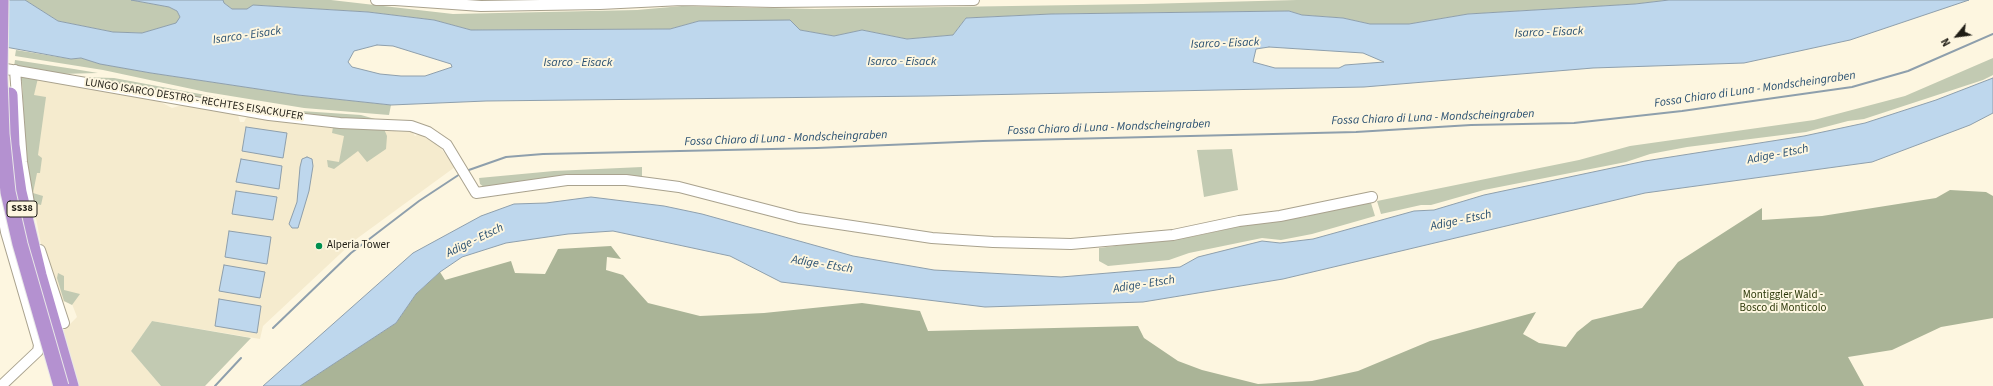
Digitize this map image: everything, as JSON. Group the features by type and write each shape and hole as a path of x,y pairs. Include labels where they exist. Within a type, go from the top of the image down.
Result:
{"highway":[{"name":"SS38","path":"1,0 0,77 4,161 20,244 60,386"},
{"name":"SS38","path":"10,0 10,120 16,176 28,234 71,386"}],"street":[{"path":"376,0 481,6 600,4 682,0 774,2 974,0"},
{"name":"LUNGO ISARCO DESTRO - RECHTES EISACKUFER","path":"0,68 269,115 340,122 412,126 428,132 447,145 469,184 476,193 567,180 626,180 679,187 799,218 932,238 993,242 1072,244 1173,235 1239,221 1280,216 1372,198"},
{"path":"15,70 22,162 31,213 42,259 64,323"},
{"path":"0,199 6,232 39,345 38,351 1,386"}],"shaded area":[{"path":"20,78 57,81 91,89 155,99 172,108 186,104 238,115 240,122 244,122 246,118 250,116 296,124 409,132 411,130 415,136 419,134 439,146 455,167 355,240 263,326 260,339 152,321 131,351 161,386 78,386 63,331 77,317 72,304 59,300 41,244 27,172 22,81 20,81"}],"green space":[{"path":"25,0 131,0 169,7 177,11 180,17 177,23 142,33 113,32 58,21"},
{"path":"223,0 331,0 453,14 637,10 682,6 815,9 1297,0 1669,0 1635,4 1468,14 1409,24 1370,24 1343,18 1302,15 1289,11 1051,14 966,18 953,35 907,39 862,30 834,36 800,30 699,21 670,29 471,30 434,20 368,12 253,5 248,9 232,9 224,3"},
{"path":"16,50 71,59 81,58 101,64 151,73 298,95 391,105 389,115 304,108 206,92 103,70 15,56"},
{"path":"1993,58 1993,75 1983,80 1864,119 1848,121 1806,132 1687,147 1650,154 1626,162 1484,190 1431,205 1421,205 1381,214 1377,201 1579,160 1630,146 1814,120 1905,96"},
{"path":"15,60 98,73 60,74 14,67"},
{"path":"21,76 38,78 34,95 46,97 38,155 42,158 40,173 37,173 33,193 43,196 41,205 37,204 36,219 27,172 22,81 20,81"},
{"path":"79,77 114,78 286,110 361,115 375,119 310,117"},
{"path":"333,127 384,129 387,136 386,149 367,162 358,151 334,169 328,167 327,160 339,162 344,136 332,133"},
{"path":"1232,149 1238,190 1204,197 1197,150"},
{"path":"642,167 642,177 485,188 480,184 479,178 554,171"},
{"name":"Montiggler Wald - Bosco di Monticolo","path":"1950,190 1986,192 1993,196 1993,318 1941,327 1892,350 1848,357 1864,386 300,386 396,323 416,294 440,272 445,280 511,261 515,273 545,274 558,249 611,246 621,259 607,257 606,270 623,275 648,303 700,316 764,313 862,303 920,311 928,331 1138,326 1144,338 1178,361 1202,370 1258,384 1312,381 1358,371 1430,341 1536,312 1523,334 1539,343 1566,347 1577,332 1592,320 1642,308 1678,262 1762,208 1762,220 1822,216 1936,198"},
{"path":"1371,203 1375,216 1312,234 1281,240 1262,238 1189,253 1169,260 1108,266 1099,261 1099,248 1195,236 1241,226 1304,217 1347,206"},
{"path":"58,273 64,276 64,290 80,294 72,305 64,301 57,278"},
{"path":"152,321 251,338 205,386 161,386 131,351"}],"water":[{"name":"Isarco - Eisack","path":"0,0 25,0 58,21 113,32 142,33 176,23 180,17 177,11 169,7 131,0 223,0 224,3 232,9 247,9 253,5 368,12 434,20 471,30 670,29 699,21 790,20 800,30 834,36 862,30 907,39 953,35 966,18 1051,14 1289,11 1302,15 1343,18 1370,24 1409,24 1468,14 1635,4 1669,0 1969,0 1850,40 1744,63 1593,68 1364,87 929,96 486,101 391,105 298,95 151,73 100,64 81,58 71,59 0,46","holes":["377,45 393,46 451,64 452,67 425,76 401,76 380,74 352,67 348,62 354,51","1269,47 1363,53 1384,62 1345,65 1339,68 1275,68 1253,62 1256,49"]},
{"name":"Adige - Etsch","path":"1993,78 1993,113 1970,125 1872,162 1645,193 1283,279 1143,302 985,307 781,282 730,256 613,231 568,234 506,243 462,257 440,272 416,294 396,323 300,386 263,386 413,253 481,216 514,204 546,203 591,197 664,206 702,214 853,256 934,270 1061,277 1180,267 1198,257 1262,241 1280,243 1313,239 1414,211 1434,210 1484,195 1645,161 1804,136 1865,123 1936,100"},
{"path":"246,127 287,133 283,158 242,151"},
{"path":"307,157 312,159 313,166 309,191 298,228 292,228 289,224 297,202 300,167 302,159"},
{"path":"241,159 282,166 279,189 236,182"},
{"path":"236,191 277,197 273,220 232,214"},
{"path":"229,231 271,237 267,264 225,257"},
{"path":"224,265 265,272 260,298 219,291"},
{"path":"219,299 261,306 257,333 215,326"}],"waterway":[{"name":"Fossa Chiaro di Luna - Mondscheingraben","path":"466,171 506,157 543,154 817,148 983,141 1356,132 1471,125 1574,123 1682,111 1852,87 1908,71 1993,34"},
{"name":"Fossa Chiaro di Luna - Mondscheingraben","path":"273,328 351,253 419,201 460,174"},
{"name":"Fossa Chiaro di Luna - Mondscheingraben","path":"215,386 241,358"}],"place":[{"name":"Alperia Tower","path":"319,246"}]}
